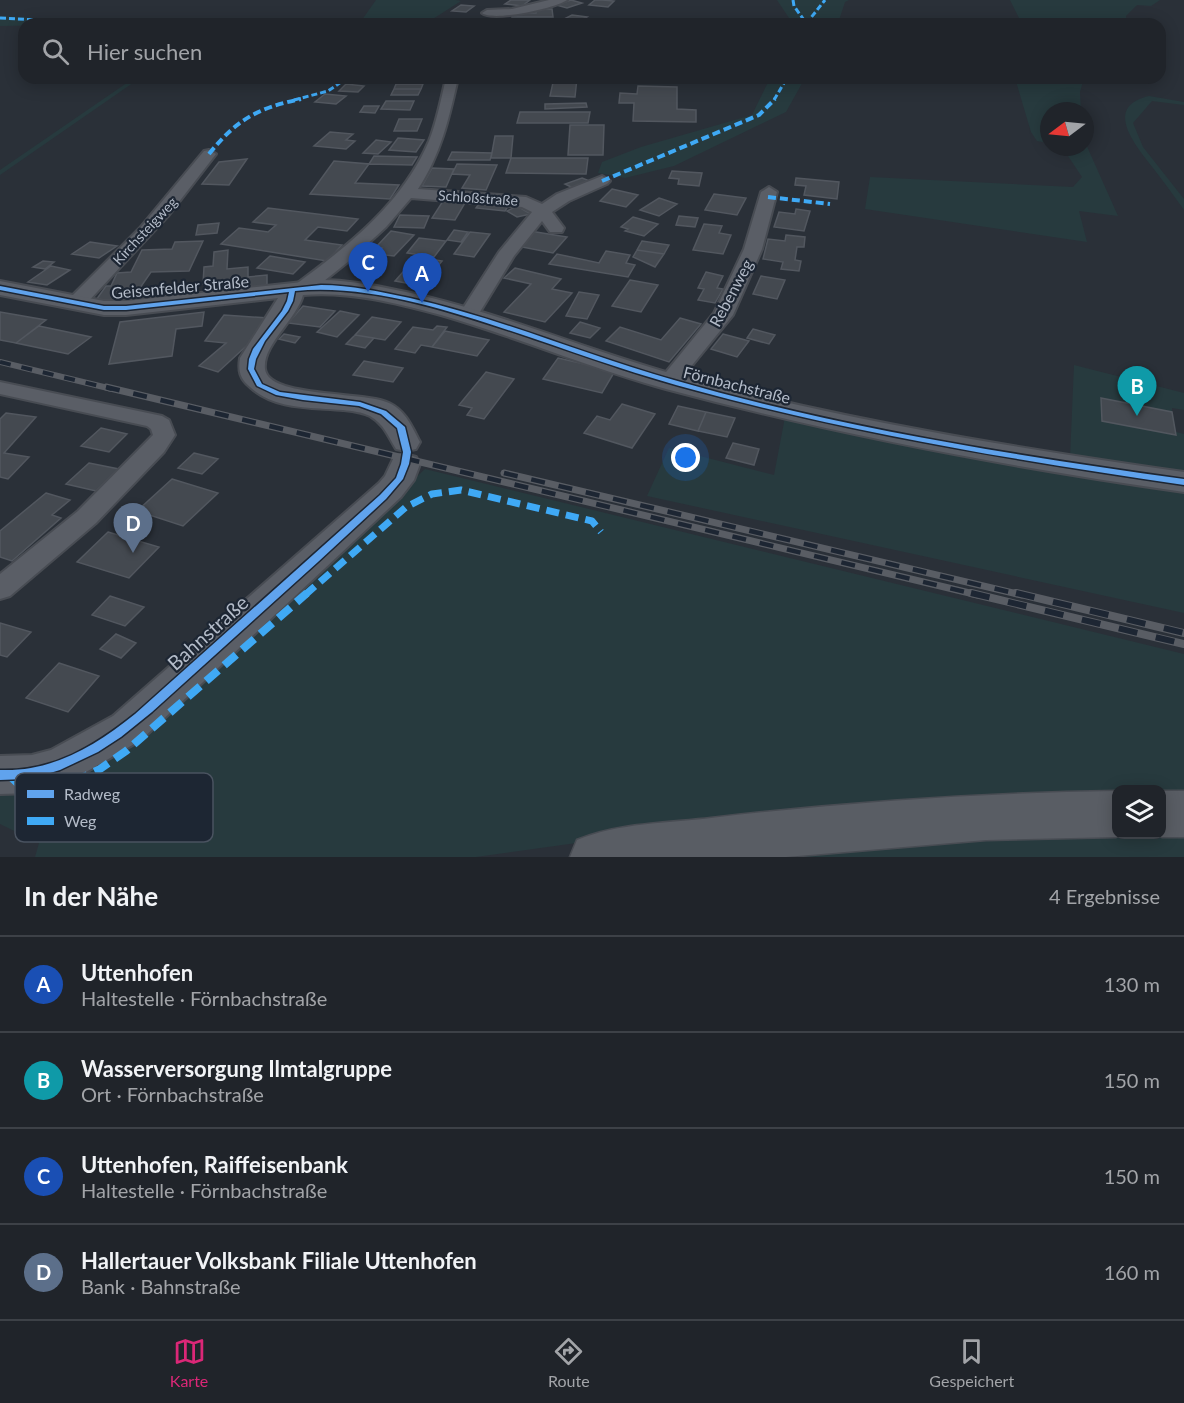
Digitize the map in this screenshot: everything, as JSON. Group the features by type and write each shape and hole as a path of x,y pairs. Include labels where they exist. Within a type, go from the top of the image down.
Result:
{"main road":[{"path":"595,857 898,823 1066,814 1112,814"},
{"path":"1166,814 1184,814"}],"street":[{"path":"500,0 484,16 562,0"},
{"path":"297,289 376,228 409,193 437,139 451,84"},
{"name":"Kirchsteigweg","path":"76,303 144,236 184,189 209,154"},
{"name":"Schloßstraße","path":"468,316 517,240 543,212 552,204 602,181"},
{"name":"Rebenweg","path":"669,381 696,351 723,315 753,249 769,192"},
{"name":"Schloßstraße","path":"409,193 516,200 534,205 556,228"},
{"name":"Geisenfelder Straße","path":"0,288 104,308 126,308 297,289"},
{"name":"Förnbachstraße","path":"297,289 340,288 430,305 669,381 786,412 900,434 1184,482"},
{"name":"Bahnstraße","path":"36,773 60,766 94,749 127,728 399,480 406,453 397,422 365,405 290,397 264,387 255,379 251,363 255,353 290,304 297,289"},
{"path":"0,388 154,421 161,425 164,435 156,447 87,517 0,589"},
{"name":"Bahnstraße","path":"0,775 15,775"}],"green space":[{"path":"376,0 461,1 434,18 363,18"},
{"path":"777,0 849,0 845,2 840,18 789,18"},
{"path":"1010,0 1160,0 1151,6 1137,5 1126,18 1019,18"},
{"path":"0,16 37,18 18,18 18,26 0,26"},
{"path":"125,84 131,84 0,175 0,170"},
{"path":"767,84 802,84 786,112 674,166 625,178 598,173 602,162 641,147 752,115"},
{"path":"1017,84 1082,84 1081,102 1040,102 1040,142 1037,141 1031,132"},
{"path":"1149,96 1184,102 1184,105 1152,101 1133,123 1143,147 1184,199 1184,210 1139,149 1127,128 1125,118 1127,109 1135,101"},
{"path":"1068,156 1091,156 1118,216 1079,211 1087,242 865,209 870,177 1073,187 1082,177"},
{"path":"1074,365 1184,393 1184,410 1172,408 1172,412 1101,399 1103,421 1176,435 1176,432 1184,434 1184,475 1070,458"},
{"path":"785,417 1184,488 1184,613 647,496 669,448 774,475"},
{"path":"425,469 1184,654 1184,793 1166,794 1166,785 1112,785 1112,796 785,814 476,857 35,857 39,843 37,842 213,842 213,773 53,773 389,503"},
{"path":"15,786 15,831 0,824 0,789"},
{"path":"1081,829 1112,830 1112,839 1166,839 1166,831 1184,831 1184,857 730,857"}],"building":[{"path":"511,0 530,0 522,6 505,4"},
{"path":"571,0 582,3 567,8 556,5"},
{"path":"595,0 614,1 608,7 589,5"},
{"path":"461,5 474,6 466,12 452,11"},
{"path":"536,9 552,9 553,17 512,17 512,13 536,13"},
{"path":"572,15 587,17 585,18 566,18"},
{"path":"346,84 364,86 358,92 339,91"},
{"path":"396,84 423,84 421,89 394,89"},
{"path":"553,84 576,84 575,97 550,96"},
{"path":"638,86 677,87 677,109 696,110 696,122 633,121 634,103 619,103 620,93 637,94"},
{"path":"394,89 421,89 418,95 391,95"},
{"path":"325,94 346,96 336,104 315,102"},
{"path":"386,101 414,101 410,110 381,109"},
{"path":"586,103 587,107 545,109 545,104"},
{"path":"364,106 379,106 375,113 360,112"},
{"path":"520,112 590,112 588,123 517,123"},
{"path":"399,119 422,119 417,131 394,131"},
{"path":"570,125 604,125 603,155 568,155"},
{"path":"330,132 353,134 346,140 355,141 346,149 314,146"},
{"path":"495,136 513,136 511,158 491,158"},
{"path":"398,138 424,140 416,152 389,150"},
{"path":"376,140 391,142 378,154 363,153"},
{"path":"452,152 492,153 490,160 448,160"},
{"path":"374,156 417,157 412,165 369,164"},
{"path":"511,158 588,158 586,174 506,173"},
{"path":"247,159 229,185 202,184 219,162"},
{"path":"334,161 369,164 355,183 399,185 390,199 310,194"},
{"path":"457,164 497,165 486,190 462,188 470,175 452,174"},
{"path":"432,168 454,169 446,187 422,186"},
{"path":"672,171 702,173 699,186 678,184 679,179 669,178"},
{"path":"582,178 592,182 575,189 565,184"},
{"path":"796,178 839,182 837,199 804,195 806,186 795,185"},
{"path":"612,189 638,195 626,207 600,201"},
{"path":"714,194 746,198 737,215 705,210"},
{"path":"659,198 677,204 659,216 640,210"},
{"path":"482,200 510,203 505,211 476,208"},
{"path":"443,201 465,203 455,220 432,218"},
{"path":"517,206 531,214 517,217 507,211"},
{"path":"268,208 358,219 347,231 318,227 305,240 342,245 327,261 221,244 239,228 268,232 276,225 253,222"},
{"path":"796,209 810,211 804,231 774,227 779,212 795,214"},
{"path":"400,215 429,216 424,228 394,227"},
{"path":"679,216 698,218 695,227 676,225"},
{"path":"633,217 658,224 644,236 625,231 628,229 621,227"},
{"path":"219,223 217,233 196,235 198,225"},
{"path":"704,224 722,226 719,233 731,235 723,254 693,250"},
{"path":"454,230 468,232 461,242 447,240"},
{"path":"391,231 414,235 394,256 376,254 382,248 376,247"},
{"path":"530,231 567,237 553,253 517,246"},
{"path":"470,232 490,234 474,257 454,254"},
{"path":"786,235 805,237 804,247 797,247 795,260 801,261 799,271 781,269 783,262 763,259 768,239 785,241"},
{"path":"419,238 446,241 434,257 407,253"},
{"path":"203,241 189,271 151,272 131,301 96,300 106,286 111,286 117,273 131,272 142,250 172,249 175,242"},
{"path":"642,241 669,245 664,254 637,250"},
{"path":"90,242 117,246 99,258 72,254"},
{"path":"228,250 227,269 248,267 248,277 267,275 267,286 220,292 220,282 203,284 204,267 213,266 214,252"},
{"path":"637,250 664,254 655,267 633,257"},
{"path":"606,251 630,255 626,263 635,265 628,277 549,264 557,254 599,263"},
{"path":"270,256 305,262 293,274 257,268"},
{"path":"430,259 442,261 422,286 395,281 410,264 424,266"},
{"path":"43,261 54,262 45,269 33,267"},
{"path":"51,266 70,270 47,285 28,282"},
{"path":"515,268 561,279 552,289 572,293 545,322 504,312 531,284 504,278"},
{"path":"706,272 723,276 717,288 723,289 715,303 698,300 704,289 698,288"},
{"path":"761,276 785,280 777,299 753,294"},
{"path":"630,280 658,285 641,312 612,306"},
{"path":"579,292 599,295 587,319 566,316"},
{"path":"303,306 335,311 320,327 288,323"},
{"path":"340,311 359,315 337,337 317,332"},
{"path":"0,312 46,320 16,343 0,340"},
{"path":"204,312 202,326 176,329 172,356 109,364 120,322"},
{"path":"224,315 268,318 254,339 218,372 199,366 226,343 205,341"},
{"path":"372,317 401,322 385,340 355,335"},
{"path":"680,318 701,324 669,362 606,341 620,327 661,340"},
{"path":"580,322 600,328 590,338 570,333"},
{"path":"39,326 91,337 68,354 16,343"},
{"path":"437,326 447,327 432,347 421,345 415,353 395,349 413,327 433,330"},
{"path":"753,329 775,335 769,344 747,338"},
{"path":"445,331 489,340 477,356 432,347"},
{"path":"284,334 300,337 295,343 279,339"},
{"path":"723,334 749,341 737,357 711,349"},
{"path":"355,335 374,338 365,348 346,344"},
{"path":"558,358 615,371 602,393 543,379"},
{"path":"364,361 403,368 393,382 353,375"},
{"path":"486,372 514,379 484,419 467,415 472,408 459,405"},
{"path":"1101,398 1172,412 1176,435 1102,421"},
{"path":"622,404 655,414 632,448 584,433 597,416 610,420"},
{"path":"678,406 706,412 698,431 669,424"},
{"path":"706,412 735,418 727,437 698,431"},
{"path":"6,413 36,417 4,453 29,457 8,479 0,477 0,419"},
{"path":"101,428 127,434 109,452 81,446"},
{"path":"733,443 759,449 754,465 726,458"},
{"path":"194,453 218,459 202,474 178,468"},
{"path":"89,463 119,469 96,491 66,484"},
{"path":"172,479 218,493 183,526 137,511"},
{"path":"46,493 70,500 52,515 61,518 12,561 0,557 0,531"},
{"path":"108,532 159,547 129,578 77,562"},
{"path":"110,596 144,607 125,626 92,615"},
{"path":"0,623 31,632 7,657 0,655"},
{"path":"116,634 136,643 121,658 100,649"},
{"path":"59,663 99,676 68,712 26,698"}],"railway":[{"path":"0,362 112,389"},
{"path":"106,387 978,595"},
{"path":"504,473 1022,595"},
{"path":"971,593 1184,644"},
{"path":"1016,593 1184,633"}],"marked path":[{"path":"793,0 794,6 802,18"},
{"path":"811,18 825,0"},
{"path":"0,18 18,19"},
{"path":"209,154 232,128 253,113 272,105 317,95 339,84"},
{"path":"602,181 759,115 772,104 784,84"},
{"path":"768,197 830,204"},
{"path":"92,773 126,751 406,507 419,499 439,492 461,490 592,521 601,532"},
{"path":"10,776 15,781"}],"cycle path":[{"path":"0,288 104,308 126,308 321,287 385,294 468,315 672,382 798,414 926,441 1184,482"},
{"path":"31,773 72,760 117,734 149,708 383,497 403,472 407,452 401,427 384,412 360,404 278,394 259,385 251,369 252,359 256,349 285,311 292,290"},
{"path":"0,775 15,775"}],"place":[{"name":"Uttenhofen, Raiffeisenbank","path":"368,292"},
{"name":"Uttenhofen","path":"422,303"},
{"name":"Wasserversorgung Ilmtalgruppe","path":"1137,416"},
{"name":"Hallertauer Volksbank Filiale Uttenhofen","path":"133,553"}]}
